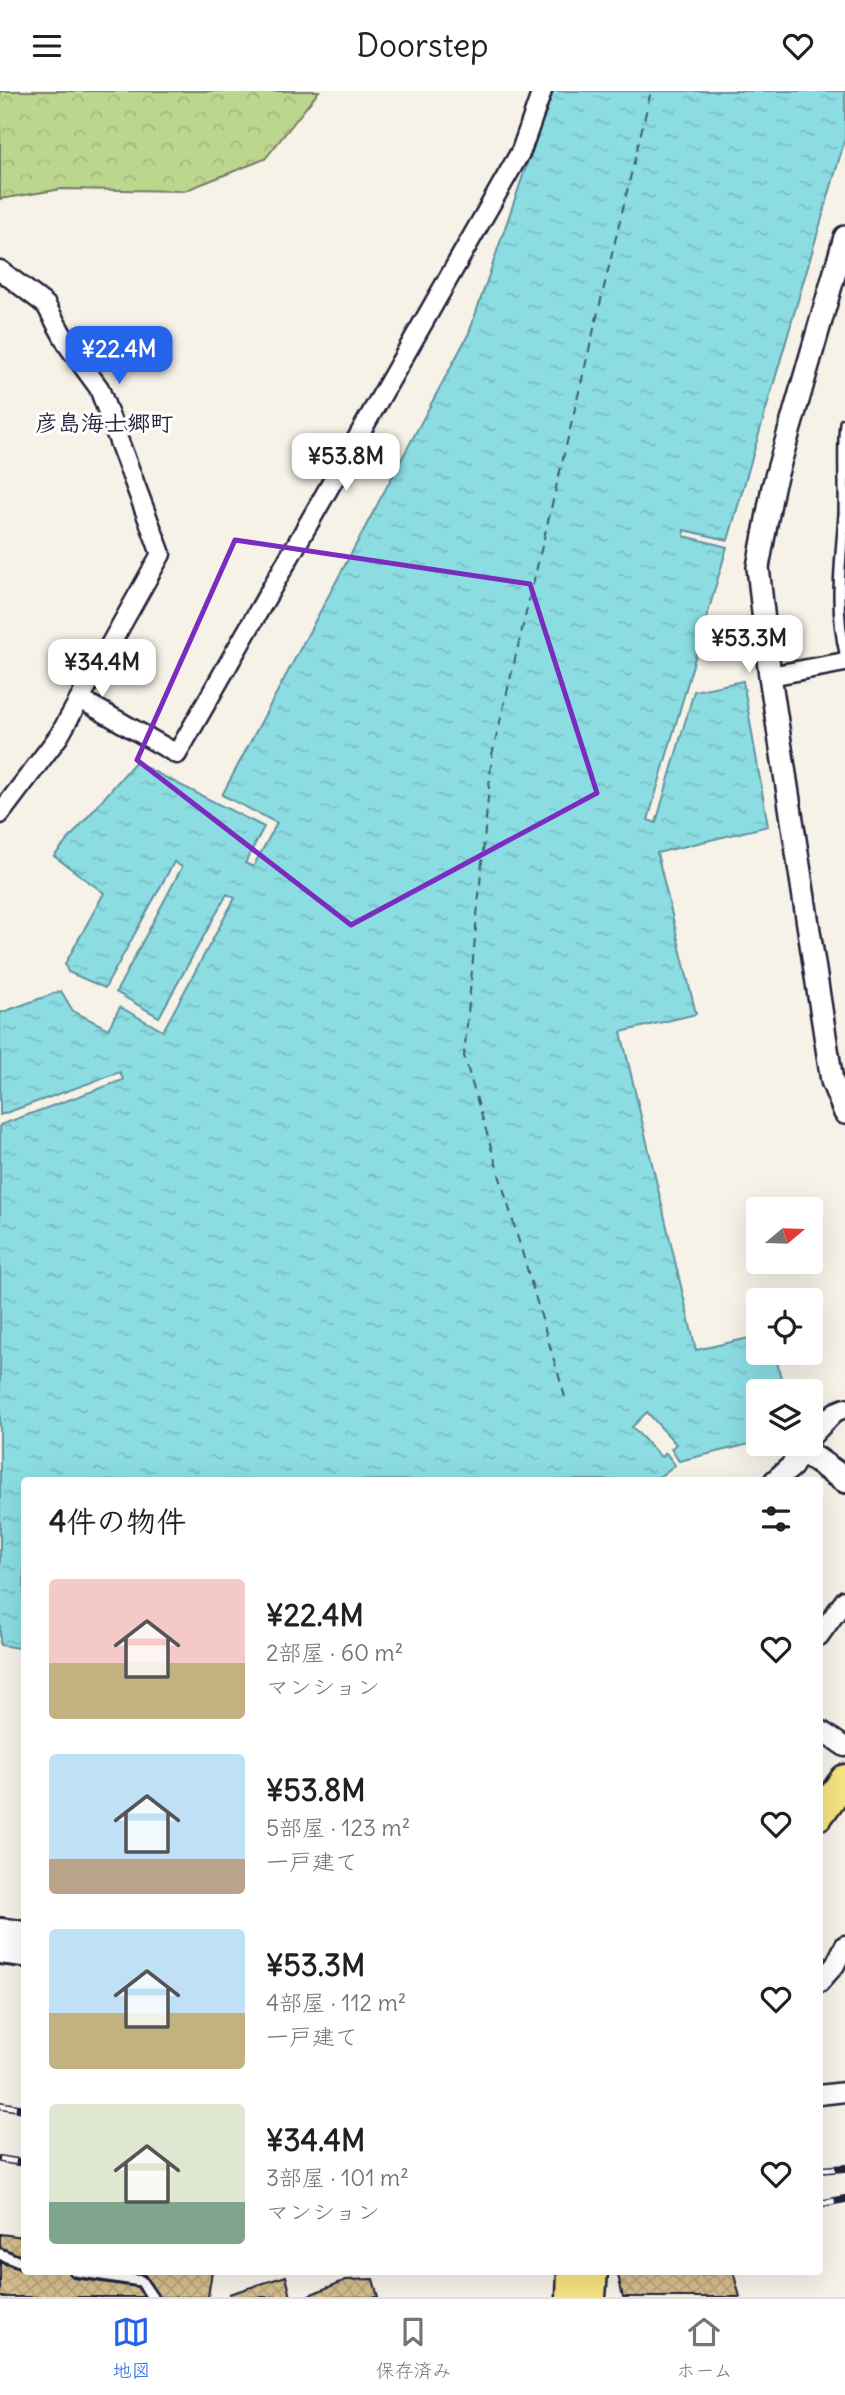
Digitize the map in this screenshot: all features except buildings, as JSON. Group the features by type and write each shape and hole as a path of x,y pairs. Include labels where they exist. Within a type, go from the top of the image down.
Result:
{"highway":[{"path":"823,1810 845,1780"},
{"path":"571,2297 572,2275"},
{"path":"591,2297 593,2275"}],"main road":[{"path":"819,1456 845,1481"},
{"path":"0,1931 21,1934"},
{"path":"0,1951 21,1954"}],"street":[{"path":"80,699 177,754 521,151 542,91"},
{"path":"844,248 762,533 758,567 770,676 832,1081 845,1113"},
{"path":"0,270 46,305 69,347 99,387 161,554 80,699 37,769 0,814"},
{"path":"770,676 845,662"},
{"path":"823,1424 835,1412 845,1408"},
{"path":"780,1477 792,1467 798,1456"},
{"path":"823,1630 845,1600"},
{"path":"823,1731 845,1747"},
{"path":"823,1978 835,1965 845,1945"},
{"path":"823,2095 845,2092"}],"lane":[{"path":"845,423 844,511 838,584 839,615 845,653"},
{"path":"0,2254 21,2263"},
{"path":"101,2275 141,2281 146,2284 152,2297"}],"highlighted area":[{"path":"235,540 530,584 597,793 351,925 137,760"}],"green space":[{"path":"0,91 319,91 265,159 184,191 62,189 0,199"}],"water":[{"path":"552,91 845,91 845,139 728,540 684,530 684,536 727,547 648,820 656,823 694,691 743,681 768,826 657,853 696,1014 621,1032 696,1350 746,1339 746,1365 778,1365 781,1379 746,1379 746,1445 679,1461 671,1449 676,1444 647,1412 632,1427 661,1457 666,1453 675,1465 659,1477 21,1477 21,1648 0,1645 0,1125 123,1080 120,1072 0,1115 0,1013 61,991 73,1011 108,1029 120,1007 163,1031 235,898 227,894 159,1017 116,992 182,867 174,862 105,988 68,972 65,964 104,893 54,856 135,762 264,827 245,863 253,867 277,823 222,795 469,333"}],"ferry route":[{"path":"565,1397 464,1056 492,755 651,91"}],"railway":[{"path":"0,2105 21,2108"},
{"path":"0,2159 21,2162"},
{"path":"823,2170 845,2168"},
{"path":"823,2203 845,2199"}],"district":[{"name":"彦島海士郷町","path":"104,422"}]}
